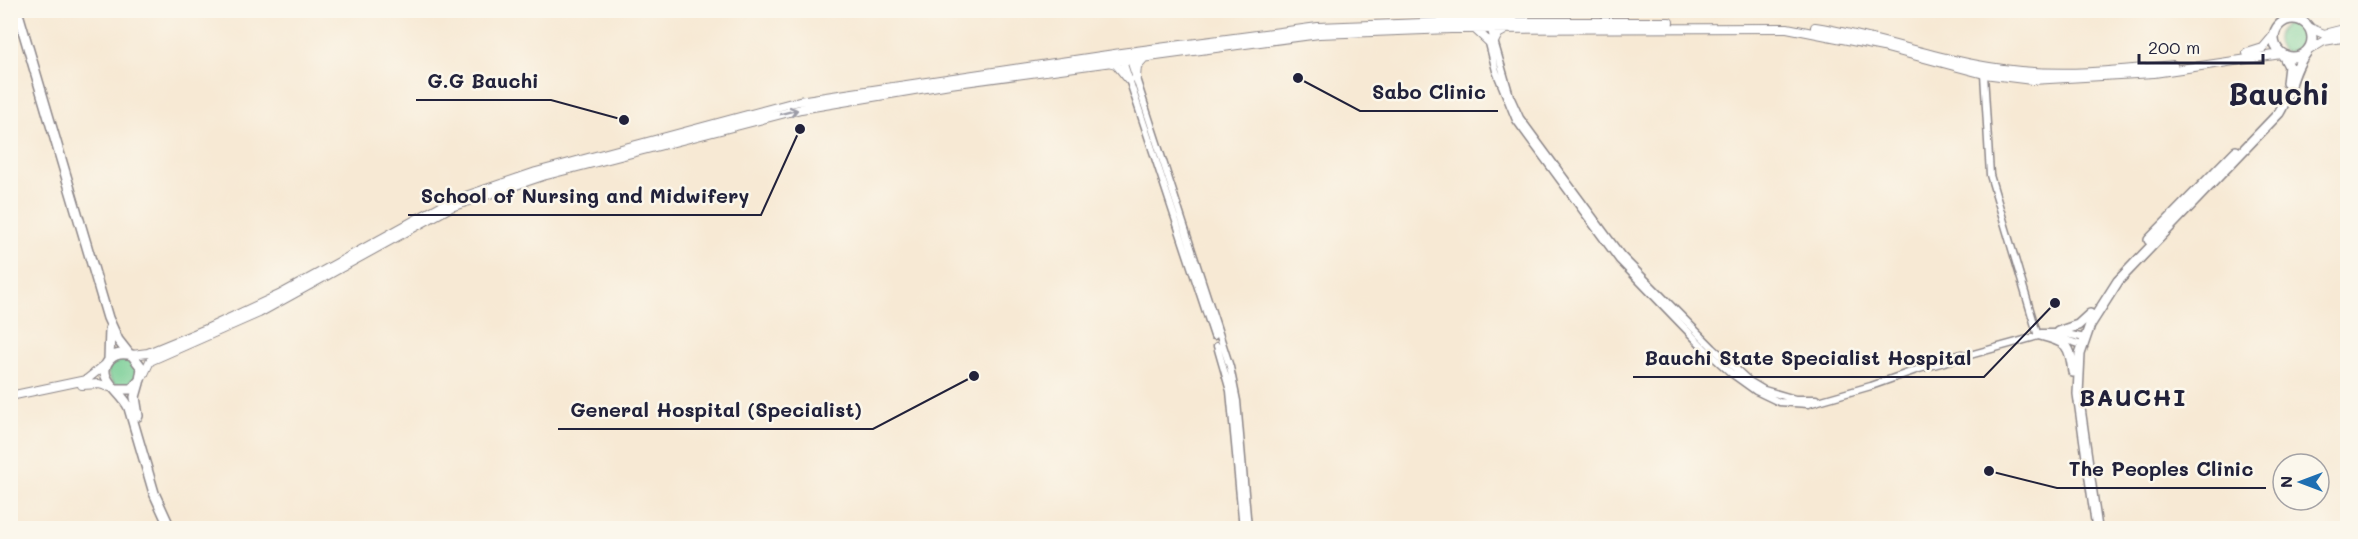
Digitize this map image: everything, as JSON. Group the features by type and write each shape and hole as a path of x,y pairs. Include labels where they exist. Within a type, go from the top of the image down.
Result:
{"highway":[{"path":"17,10 108,318 118,340 140,363 141,379 135,404 152,476 176,528"},
{"path":"2073,372 2090,314 2114,278 2269,118 2282,97 2288,80 2289,66 2274,44 2274,35 2278,26 2289,19 2296,10"},
{"path":"2097,528 2078,394 2081,340 2118,281 2279,113 2288,96 2298,64 2312,38 2302,10"},
{"path":"2289,19 2297,19 2307,26"},
{"path":"2282,55 2294,58 2307,51"},
{"path":"2058,332 2074,327 2090,314"},
{"path":"108,318 111,340 105,373 129,408 170,528"},
{"path":"2039,334 2060,340 2068,347 2072,356 2073,395 2091,528"},
{"path":"108,361 116,355 131,355"},
{"path":"114,388 132,389 141,379"}],"main road":[{"path":"141,379 150,361 282,297 451,207 543,176 801,109 976,77 1318,27 1789,23 1835,30 1979,66 2034,72 2131,69 2199,62 2259,50 2270,43 2274,35"},
{"path":"976,77 1107,62 1125,56 1147,56 1319,34 1474,29 1487,26 1508,29 1787,28 1883,47 1984,74 2032,80 2121,76 2282,55"},
{"path":"2307,26 2319,33 2348,28"},
{"path":"1474,29 1492,42 1498,34 1508,29"},
{"path":"2307,51 2324,41 2348,37"},
{"path":"1107,62 1116,64 1132,79 1137,66 1147,56"},
{"path":"131,355 148,353 282,297"},
{"path":"10,398 86,380 108,361"},
{"path":"10,398 87,384 114,388"}],"street":[{"path":"1487,26 1496,71 1516,120 1619,261 1706,350 1731,373 1756,391 1779,402 1808,404 2039,334 2058,332 2081,340"},
{"path":"1125,56 1225,367 1230,391 1243,528"},
{"path":"1984,74 1990,175 2039,334"},
{"path":"1132,79 1230,367 1237,401 1248,528"},
{"path":"2039,334 2081,340"}],"green space":[{"path":"2293,23 2304,28 2309,39 2304,50 2293,55 2282,50 2277,39 2282,28"},
{"path":"123,357 129,358 137,366 137,378 129,386 123,387 117,386 109,378 108,372 109,366 117,358"}],"place":[{"name":"Sabo Clinic","path":"1298,78"},
{"name":"G.G Bauchi","path":"624,120"},
{"name":"School of Nursing and Midwifery","path":"800,129"},
{"name":"Bauchi State Specialist Hospital","path":"2055,303"},
{"name":"General Hospital (Specialist)","path":"974,376"},
{"name":"The Peoples Clinic","path":"1989,471"}],"district":[{"name":"Bauchi","path":"2279,93"},
{"name":"BAUCHI","path":"2133,396"}]}
